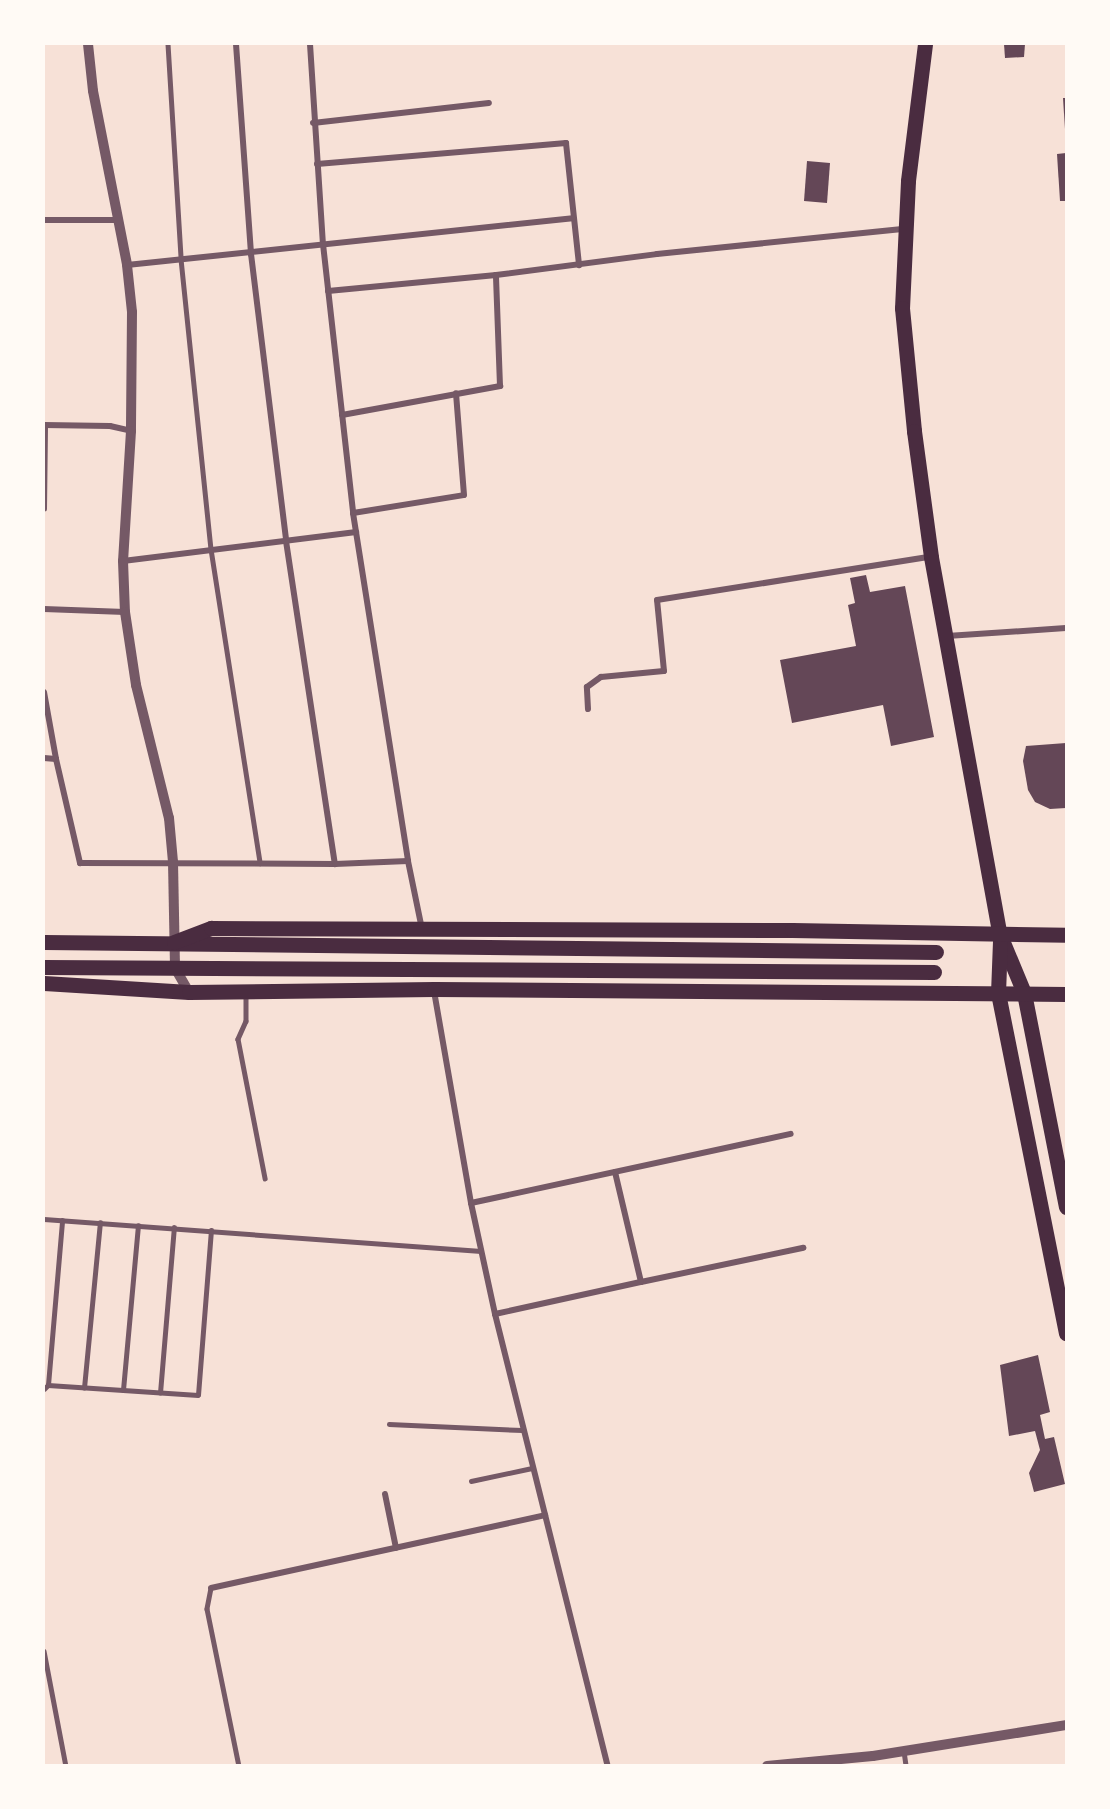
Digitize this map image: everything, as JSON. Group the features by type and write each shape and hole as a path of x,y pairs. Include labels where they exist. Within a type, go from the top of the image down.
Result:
{"main road":[{"path":"925,44 911,154 902,308 914,431 931,557 1000,935 1024,993 1064,1183 1066,1207"},
{"path":"174,942 211,928 792,930 1066,935"},
{"path":"1000,935 998,993 1066,1333"},
{"path":"44,942 936,952"},
{"path":"44,967 934,972"},
{"path":"44,983 189,992 434,989 1066,994"}],"street":[{"path":"88,44 93,91 127,265 132,312 131,431 123,561 125,612 136,685 166,800 173,862 175,968 189,992"},
{"path":"236,44 251,254 286,541 335,864"},
{"path":"310,44 313,123 323,244 353,513 408,861 422,929"},
{"path":"313,123 489,103"},
{"path":"317,164 566,143 579,265"},
{"path":"127,265 251,254 323,244 573,218"},
{"path":"44,220 119,220"},
{"path":"328,291 496,275 657,254 905,229"},
{"path":"342,415 500,386 496,275"},
{"path":"353,513 464,495 456,393"},
{"path":"44,425 110,426 131,431"},
{"path":"123,561 356,532"},
{"path":"588,709 587,687 601,676 664,671 657,600 931,557"},
{"path":"44,609 125,612"},
{"path":"945,636 1066,628"},
{"path":"44,692 56,759 80,863 335,864 408,861"},
{"path":"44,758 56,759"},
{"path":"434,989 471,1203 495,1314 522,1430 608,1766"},
{"path":"471,1203 791,1134"},
{"path":"615,1172 641,1282"},
{"path":"495,1314 803,1248"},
{"path":"385,1494 396,1548"},
{"path":"211,1588 545,1515"},
{"path":"767,1766 904,1751 1066,1725"}],"lane":[{"path":"168,44 181,259 211,549 260,863"},
{"path":"44,425 44,509"},
{"path":"246,992 246,1021 238,1039 265,1178"},
{"path":"44,1219 481,1251"},
{"path":"62,1221 46,1387 198,1395 211,1231"},
{"path":"84,1388 100,1223"},
{"path":"123,1390 138,1226"},
{"path":"160,1392 174,1228"},
{"path":"389,1424 522,1430"},
{"path":"471,1481 532,1468"},
{"path":"211,1588 207,1609 239,1766"},
{"path":"44,1651 66,1766"},
{"path":"904,1751 906,1766"}],"building":[{"path":"1004,44 1025,44 1024,57 1005,58"},
{"path":"1063,98 1066,98 1066,129 1065,129"},
{"path":"1066,153 1066,201 1060,201 1057,154"},
{"path":"807,161 830,163 827,203 804,201"},
{"path":"866,575 870,592 905,586 934,737 891,746 883,705 792,723 780,660 856,646 848,605 855,603 850,578"},
{"path":"1066,743 1066,808 1050,809 1035,802 1028,790 1023,761 1026,746"},
{"path":"1038,1355 1050,1412 1040,1415 1045,1439 1054,1437 1065,1484 1034,1492 1029,1473 1040,1450 1035,1431 1009,1436 1000,1365"}]}
